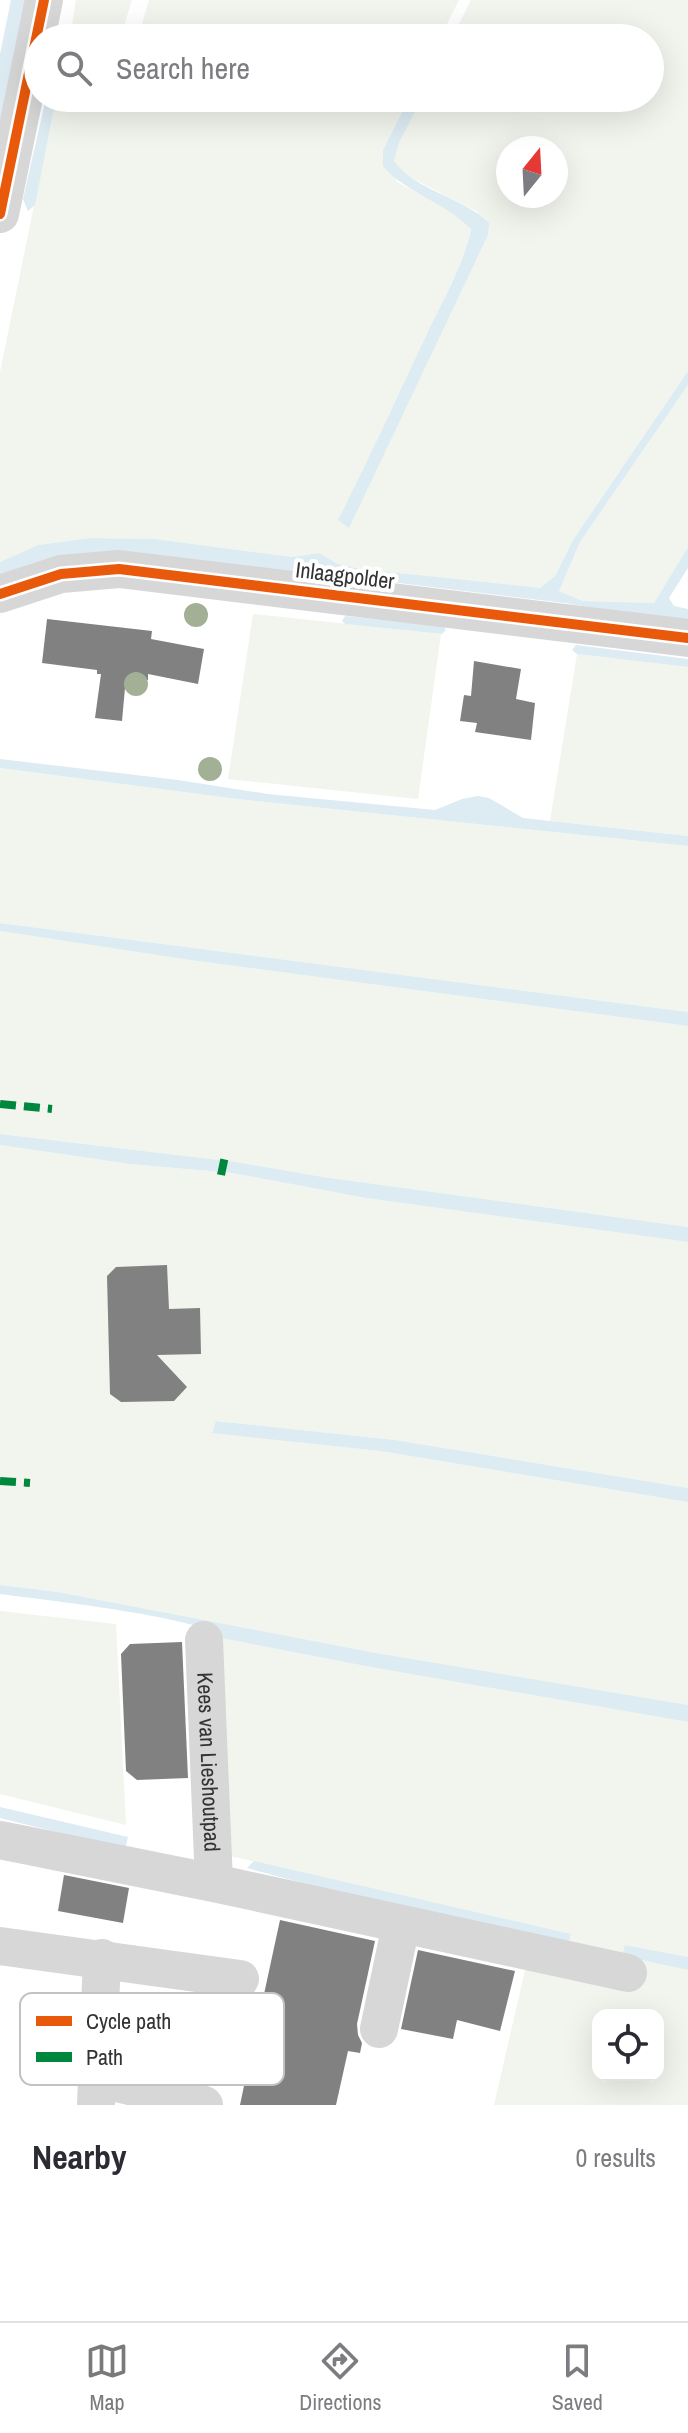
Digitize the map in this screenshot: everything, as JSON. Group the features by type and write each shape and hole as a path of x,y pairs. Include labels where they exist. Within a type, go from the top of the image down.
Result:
{"street":[{"path":"39,24 44,0"},
{"path":"0,214 24,97"},
{"name":"Inlaagpolder","path":"0,594 61,574 119,569 688,638"},
{"name":"Kees van Lieshoutpad","path":"204,1640 214,1883"},
{"path":"0,1840 628,1973"},
{"path":"379,2029 401,1925"},
{"path":"0,1946 240,1979"},
{"path":"101,1993 102,1958"},
{"path":"97,2092 204,2105"}],"shaded area":[{"path":"11,0 26,0 0,127 0,54"},
{"path":"76,0 132,0 124,24 72,24"},
{"path":"149,0 459,0 447,24 142,24"},
{"path":"471,0 688,0 688,371 573,540 555,576 540,588 531,588 360,569 336,563 319,553 293,557 155,539 90,538 38,545 0,562 0,372 53,112 402,112 383,150 397,182 455,213 471,228 453,281 339,519 348,527 488,235 478,212 404,174 394,161 399,143 415,112 664,112 664,24 459,24"},
{"path":"43,112 53,112 35,205 28,211 23,199"},
{"path":"402,112 415,112 399,143 394,161 415,180 478,214 489,223 488,235 349,528 338,520 452,284 471,229 393,176 383,166 383,150"},
{"path":"688,371 688,385 580,542 559,591 583,601 654,603 688,547 688,568 669,598 674,606 688,609 688,624 565,603 374,580 300,575 0,578 0,562 38,545 90,538 155,539 293,557 319,553 336,563 360,569 540,588 555,576 573,540"},
{"path":"688,385 688,547 654,603 583,601 559,591 580,542"},
{"path":"253,614 441,634 418,799 228,779"},
{"path":"345,616 443,626 446,630 442,634 345,624 342,621"},
{"path":"576,645 688,659 688,667 577,654 572,650"},
{"path":"577,654 688,667 688,836 550,821"},
{"path":"0,759 268,794 435,810 478,796 489,798 523,818 688,836 688,846 237,799 0,768"},
{"path":"0,768 237,799 688,846 688,1012 0,923"},
{"path":"0,923 688,1012 688,1026 190,960 0,931"},
{"path":"0,931 190,960 688,1026 688,1227 323,1177 236,1162 0,1134"},
{"path":"0,1134 236,1162 323,1177 688,1227 688,1242 366,1198 232,1173 130,1164 0,1145"},
{"path":"0,1145 130,1164 232,1173 366,1198 688,1242 688,1488 395,1440 217,1421 212,1432 380,1451 688,1502 688,1705 376,1653 58,1592 0,1585"},
{"path":"216,1421 395,1440 688,1488 688,1502 380,1451 212,1433"},
{"path":"0,1585 58,1592 376,1653 688,1705 688,1722 221,1638 209,1630 154,1616 0,1594"},
{"path":"0,1611 116,1624 126,1825 0,1794"},
{"path":"221,1638 688,1722 688,1957 626,1945 622,1956 688,1970 688,2105 494,2105 532,1940 567,1947 570,1934 226,1855"},
{"path":"0,1807 128,1837 125,1849 0,1818"},
{"path":"254,1861 571,1934 567,1947 247,1868"},
{"path":"625,1945 688,1957 688,1970 622,1956"}],"building":[{"path":"47,619 152,631 151,639 204,649 198,684 148,674 148,680 126,677 122,721 95,718 101,674 97,674 97,670 42,663"},
{"path":"474,661 521,669 516,699 535,703 531,740 475,732 477,723 460,721 464,695 471,696"},
{"path":"167,1265 169,1309 200,1308 201,1354 157,1355 187,1387 174,1401 121,1402 110,1394 107,1276 116,1267"},
{"path":"182,1642 188,1778 137,1780 126,1771 121,1654 130,1644"},
{"path":"64,1875 129,1888 123,1923 58,1911"},
{"path":"280,1920 375,1941 357,2024 362,2043 360,2053 348,2051 336,2105 240,2105 244,2085 284,2085 284,1993 264,1993"},
{"path":"418,1950 515,1971 500,2031 457,2020 453,2039 401,2029"}],"marked path":[{"path":"0,1104 52,1109"},
{"path":"221,1175 225,1156"},
{"path":"0,1481 30,1483"}],"cycle path":[{"path":"39,24 44,0"},
{"path":"0,214 24,97"},
{"path":"0,594 61,574 119,569 688,638"}]}
